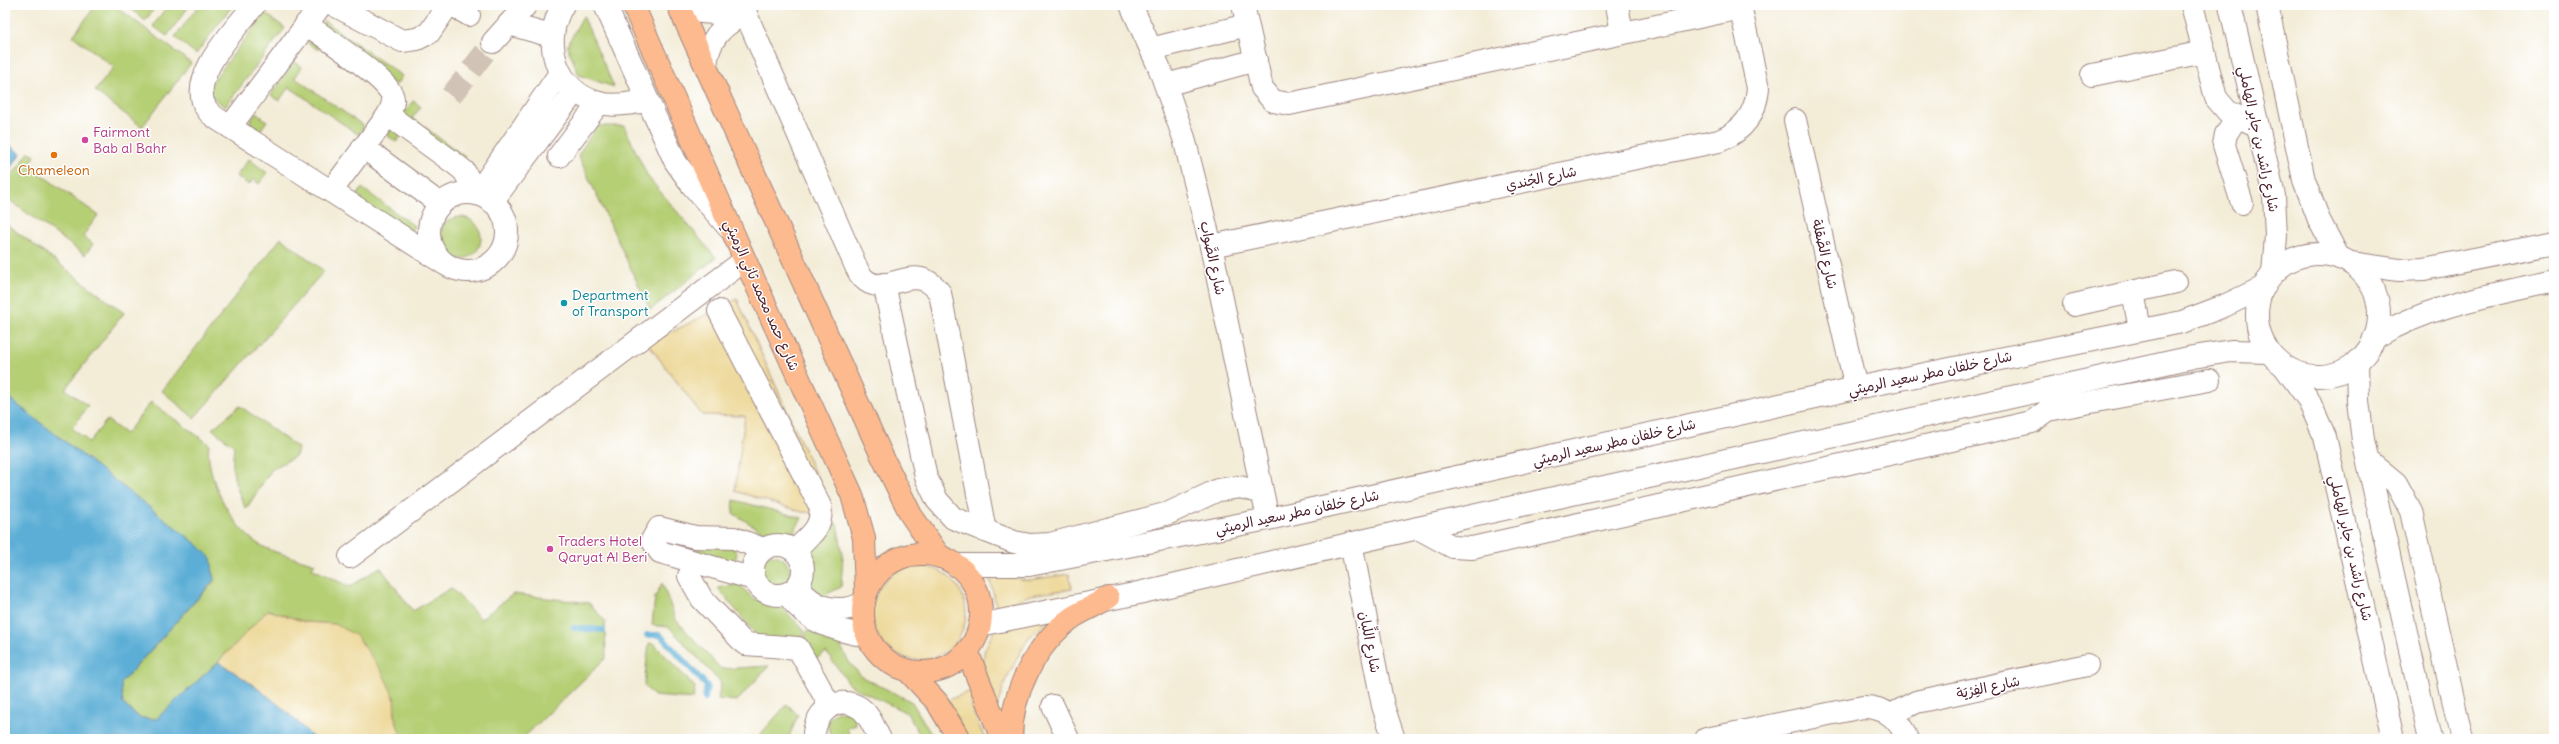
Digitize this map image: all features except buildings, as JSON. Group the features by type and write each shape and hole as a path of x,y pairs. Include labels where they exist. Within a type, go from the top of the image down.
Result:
{"main road":[{"name":"شارع حمد محمد ثاني الرميثي","path":"633,5 745,260 852,495 864,538 865,597"},
{"path":"679,7 881,454 911,515 948,561 969,577 977,591 981,608 980,625 976,639 967,651 955,662 940,670 924,672 908,671 892,665 879,655 867,636 863,625 865,597 875,576 888,564 904,557 922,554 948,561"},
{"path":"1011,739 1011,720 1022,681 1043,646 1072,618 1108,598"},
{"path":"967,651 1002,739"},
{"path":"908,671 936,702 959,739"}],"street":[{"path":"254,5 205,71 200,92 206,109 230,127 332,190 445,264 466,271 488,265 497,258 503,248 506,226 503,215 485,198 464,171 454,162 388,115"},
{"path":"334,5 402,41 417,40 429,33 448,5"},
{"path":"493,42 526,5"},
{"path":"563,5 556,17 552,36 553,55 560,73 576,92 599,103 616,105 647,101"},
{"path":"605,5 673,157 686,178 735,236"},
{"name":"شارع الصَّواب","path":"1131,5 1166,85 1184,138 1211,246 1268,519"},
{"path":"1617,5 1622,33"},
{"path":"2192,5 2216,98 2228,112 2246,121"},
{"name":"شارع راشد بن جابر الهاملي","path":"2230,5 2246,121 2274,196 2276,235 2268,280"},
{"path":"2268,5 2304,180 2319,220 2344,260 2363,274 2372,288 2378,304 2378,321 2374,338 2357,361 2341,371 2322,376 2302,374 2277,359 2261,337 2257,320 2258,303 2268,280 2287,263 2303,256 2322,254 2344,260 2399,270 2424,270 2554,243"},
{"path":"679,7 704,14 743,9"},
{"path":"1151,49 1245,15 1266,95 1281,104 1289,104 1740,7"},
{"name":"شارع الجُندي","path":"1211,246 1719,141 1730,137 1749,119 1757,100 1758,88 1740,7"},
{"path":"706,66 707,54 716,34 734,19 743,9"},
{"path":"743,9 859,272 869,283 884,284 920,277 935,285 940,292 985,531"},
{"path":"230,127 310,12 382,81 392,94 393,105 388,115 363,146 332,190"},
{"path":"509,24 552,36"},
{"path":"2092,75 2204,52"},
{"path":"1166,85 1256,60"},
{"path":"485,198 560,73"},
{"path":"485,198 576,92"},
{"path":"559,156 599,103"},
{"name":"شارع الصَّقلة","path":"1794,120 1856,388"},
{"path":"2242,203 2224,144 2226,134 2246,121"},
{"path":"363,146 440,204"},
{"path":"445,264 435,254 429,235 432,215 440,204 457,194 485,198"},
{"path":"350,557 745,260"},
{"name":"شارع خلفان مطر سعيد الرميثي","path":"948,561 1029,565 1268,519 1856,388 2140,330 2203,315 2268,280"},
{"path":"2374,338 2398,324 2449,305 2554,281"},
{"path":"2074,305 2176,282"},
{"path":"884,284 926,477 931,489 954,518 1022,544 1050,544 1169,513 1218,490 1240,487 1262,493"},
{"path":"2132,292 2140,330"},
{"path":"719,311 820,506 821,520 818,527 795,550"},
{"path":"980,625 1108,598 2212,353 2277,359"},
{"name":"شارع راشد بن جابر الهاملي","path":"2277,359 2308,399 2325,437 2393,739"},
{"path":"2357,361 2359,414 2430,739"},
{"path":"2123,373 2126,395"},
{"path":"2048,410 2210,380"},
{"path":"1418,528 1453,547 1472,548 2032,422 2048,410 2061,387"},
{"path":"2368,460 2396,483 2411,511 2462,739"},
{"path":"792,590 803,574 804,566 795,550 780,544 763,549 734,538 695,537 659,528 652,540 660,552 754,579 764,591 771,594 792,590 825,608 845,609 865,597"},
{"name":"شارع اللِّبان","path":"1351,543 1383,706 1394,739"},
{"path":"754,579 754,563 763,549"},
{"path":"688,576 702,599 745,644 798,648 830,706"},
{"path":"792,590 803,613 824,626 867,636"},
{"name":"شارع الفِرْيَة","path":"1891,715 1916,702 2087,665"},
{"path":"814,739 816,721 830,706 850,704 859,707 867,714 880,739"},
{"path":"1053,706 1068,739"},
{"path":"1706,739 1862,707 1872,707 1891,715 1901,726 1907,739"}],"green space":[{"path":"96,5 114,5 191,63 142,127 95,91 114,67 73,36"},
{"path":"127,5 157,5 145,21"},
{"path":"168,5 190,5 167,36 153,26"},
{"path":"199,5 233,5 196,54 175,37"},
{"path":"265,13 285,28 225,107 205,91"},
{"path":"583,16 614,87 579,75 567,46"},
{"path":"324,21 402,76 396,85 328,37 318,50 308,43"},
{"path":"294,61 302,67 295,78 364,126 359,135 289,87 279,101 271,95"},
{"path":"413,101 421,107 412,118 465,157 458,166 407,128 396,142 387,135"},
{"path":"256,113 267,121 259,132 241,134"},
{"path":"597,126 624,126 648,177 716,258 650,310 578,155"},
{"path":"29,152 35,156 29,166 98,215 83,236 93,244 85,255 5,197 5,185"},
{"path":"249,159 267,173 259,184 253,179 249,185 236,176"},
{"path":"362,188 414,226 408,235 356,197"},
{"path":"456,217 464,217 472,220 478,226 481,238 478,250 472,256 464,259 456,259 448,256 442,250 439,242 439,234 442,226 448,220"},
{"path":"5,223 124,313 65,389 88,406 72,428 89,442 107,420 126,434 151,402 209,444 211,471 222,500 240,527 260,545 315,564 311,568 350,587 380,567 413,611 451,588 481,619 513,594 589,603 605,621 606,658 522,739 402,739 395,718 394,697 335,624 305,622 268,610 218,662 156,719 140,718 122,703 121,683 214,581 211,558 198,545 10,399 5,398"},
{"path":"281,238 324,271 194,418 162,391"},
{"path":"240,406 298,448 296,456 272,469 246,509 234,478 234,446 212,429"},
{"path":"734,500 802,518 788,542 774,539 733,513"},
{"path":"821,520 837,524 843,555 841,587 821,597 804,582 805,566 799,554"},
{"path":"698,544 731,546 737,553 732,572 697,565"},
{"path":"776,555 785,560 789,566 789,580 785,586 776,591 768,591 759,586 755,580 754,569 759,560 765,556"},
{"path":"662,583 676,620 721,669 769,666 737,701 718,699 721,683 669,627 652,625 655,597"},
{"path":"740,584 747,593 756,599 765,602 777,603 805,631 799,643 757,636 718,588"},
{"path":"808,630 838,641 849,662 862,677 912,702 934,739 922,739 907,713 851,686 826,652 817,658 801,646"},
{"path":"649,643 654,644 695,687 693,699 654,696 644,685"},
{"path":"787,704 798,715 788,739 763,739 759,736"},
{"path":"837,711 853,713 856,725 847,728 851,739 831,739 827,721"}],"sand":[{"path":"737,299 833,514 802,512 735,491 745,416 702,415 648,344"},
{"path":"919,566 937,570 952,580 962,595 966,613 962,631 952,646 937,656 919,660 901,656 886,646 876,631 872,613 876,595 886,580 901,570"},
{"path":"1069,574 1072,589 1030,595 997,609 989,575 1029,580"},
{"path":"268,610 305,622 335,624 357,636 382,672 394,697 395,718 402,739 314,739 269,697 218,662"},
{"path":"1059,613 1028,638 1005,681 996,710 985,686 984,652 994,630"},
{"path":"971,691 972,710 985,739 968,739 948,700"}],"water":[{"path":"5,142 21,154 5,175"},
{"path":"5,398 10,399 198,545 211,558 214,580 121,683 123,704 140,718 156,719 218,662 269,697 314,739 5,739"}],"waterway":[{"path":"574,628 603,630"},
{"path":"647,635 660,635 707,686 705,698"}],"tunnel":[{"path":"451,96 493,42"}],"place":[{"name":"Fairmont Bab al Bahr","path":"85,140"},
{"name":"Chameleon","path":"54,155"},
{"name":"Department of Transport","path":"564,303"},
{"name":"Traders Hotel Qaryat Al Beri","path":"550,549"}]}
